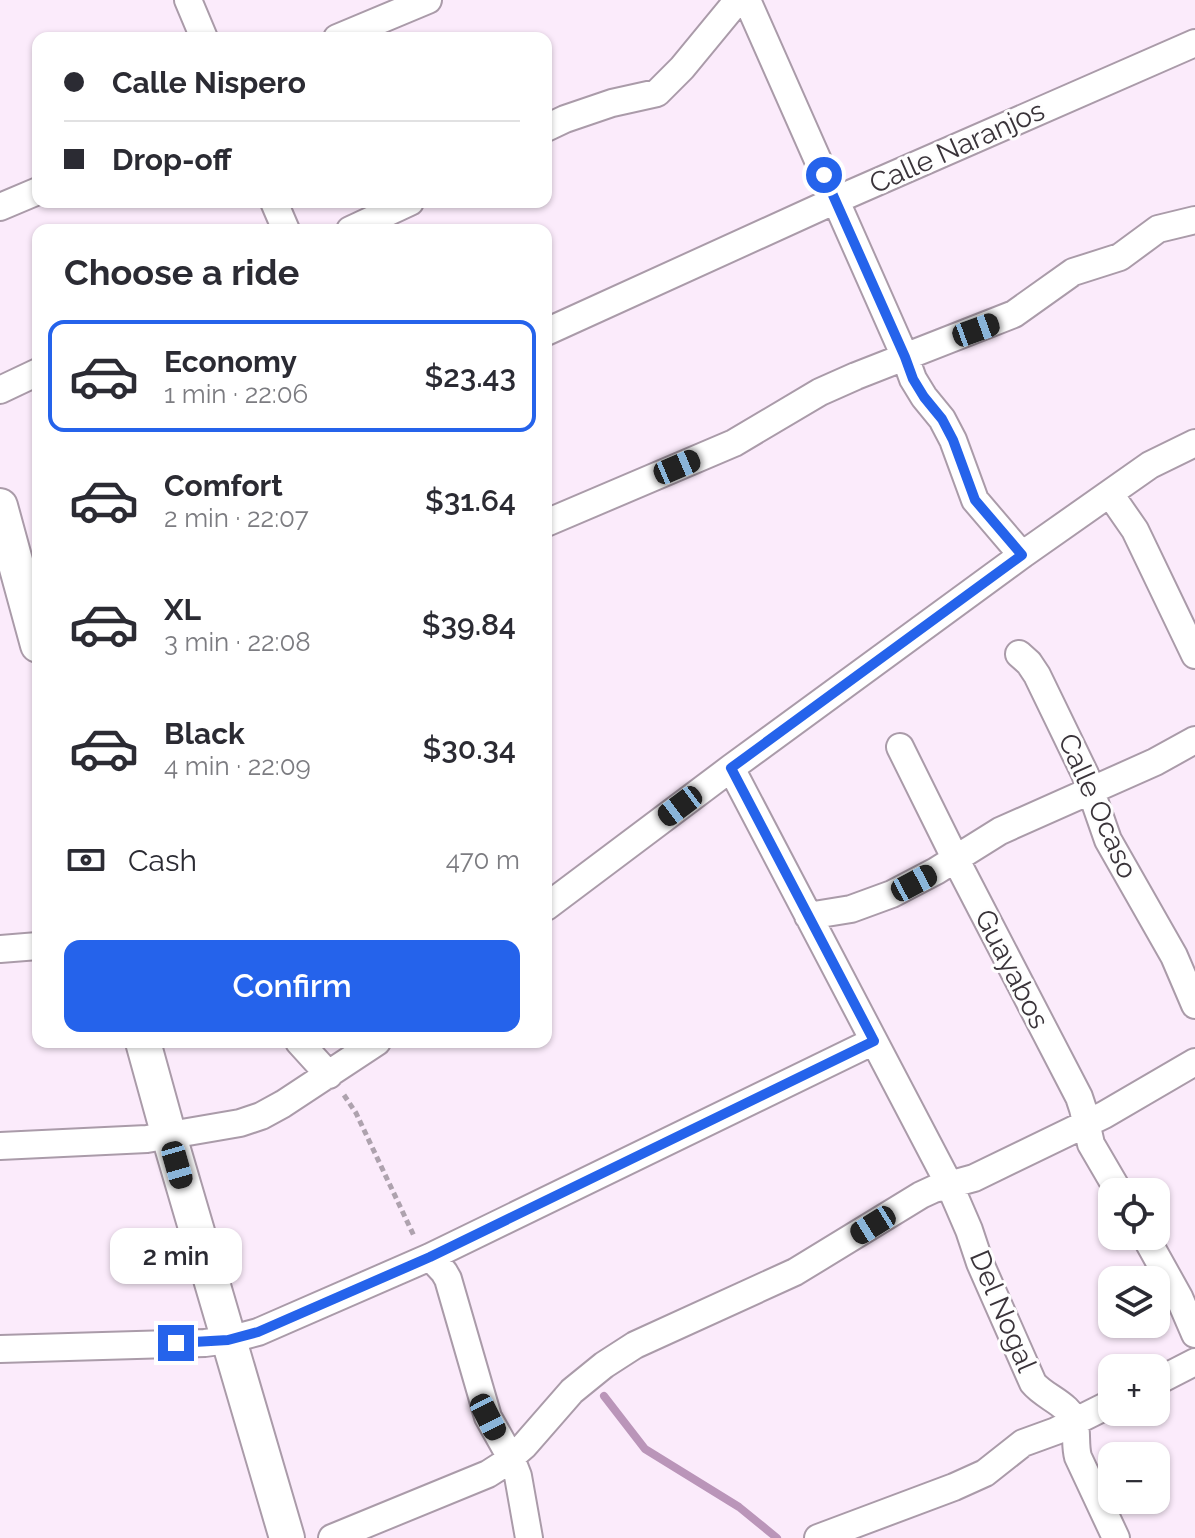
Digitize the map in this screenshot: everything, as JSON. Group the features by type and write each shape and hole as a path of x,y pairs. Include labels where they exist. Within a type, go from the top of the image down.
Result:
{"street":[{"path":"188,0 201,32"},
{"path":"352,32 428,0"},
{"path":"552,125 612,103 657,93 682,68 738,0"},
{"path":"747,0 913,379 953,440 975,500 1022,555"},
{"name":"Calle Naranjos","path":"552,329 836,200 1195,43"},
{"path":"0,207 32,194"},
{"path":"363,224 397,208"},
{"path":"552,520 734,443 820,392 1014,314 1073,272 1120,257 1158,229 1195,220"},
{"path":"0,390 32,375"},
{"path":"552,902 1022,555 1150,465 1195,443"},
{"path":"1110,494 1135,530 1195,655"},
{"path":"0,506 29,572 32,596"},
{"name":"Calle Ocaso","path":"1019,654 1037,675 1092,789 1108,840 1174,956 1195,1005"},
{"path":"808,916 851,909 892,894 956,860 1000,831 1155,762 1195,740"},
{"name":"Guayabos","path":"900,747 1079,1097 1091,1144 1111,1178"},
{"name":"Del Nogal","path":"731,768 950,1186 1033,1383 1040,1392 1063,1405 1075,1422"},
{"path":"1,945 32,946"},
{"path":"0,1349 205,1343 258,1332 430,1257 874,1041"},
{"path":"145,1048 287,1538"},
{"path":"304,1048 329,1075"},
{"path":"0,1146 169,1136 240,1123 261,1116 368,1048"},
{"path":"332,1538 488,1474 511,1458 572,1391 635,1345 795,1272 921,1195 974,1178 1087,1124 1195,1062"},
{"path":"1153,1250 1195,1334"},
{"path":"430,1257 448,1279 488,1417 518,1476 529,1538"},
{"path":"1170,1375 1195,1362"},
{"path":"818,1538 985,1473 1023,1443 1098,1410"},
{"path":"1075,1422 1078,1457 1116,1538"}],"path":[{"path":"329,1075 356,1113 416,1240 430,1257"}],"waterway":[{"path":"604,1396 645,1449 739,1507 777,1538"}],"route":[{"path":"176,1343 228,1340 258,1332 430,1257 874,1041 731,768 1022,555 975,500 953,440 913,379 824,175"}]}
